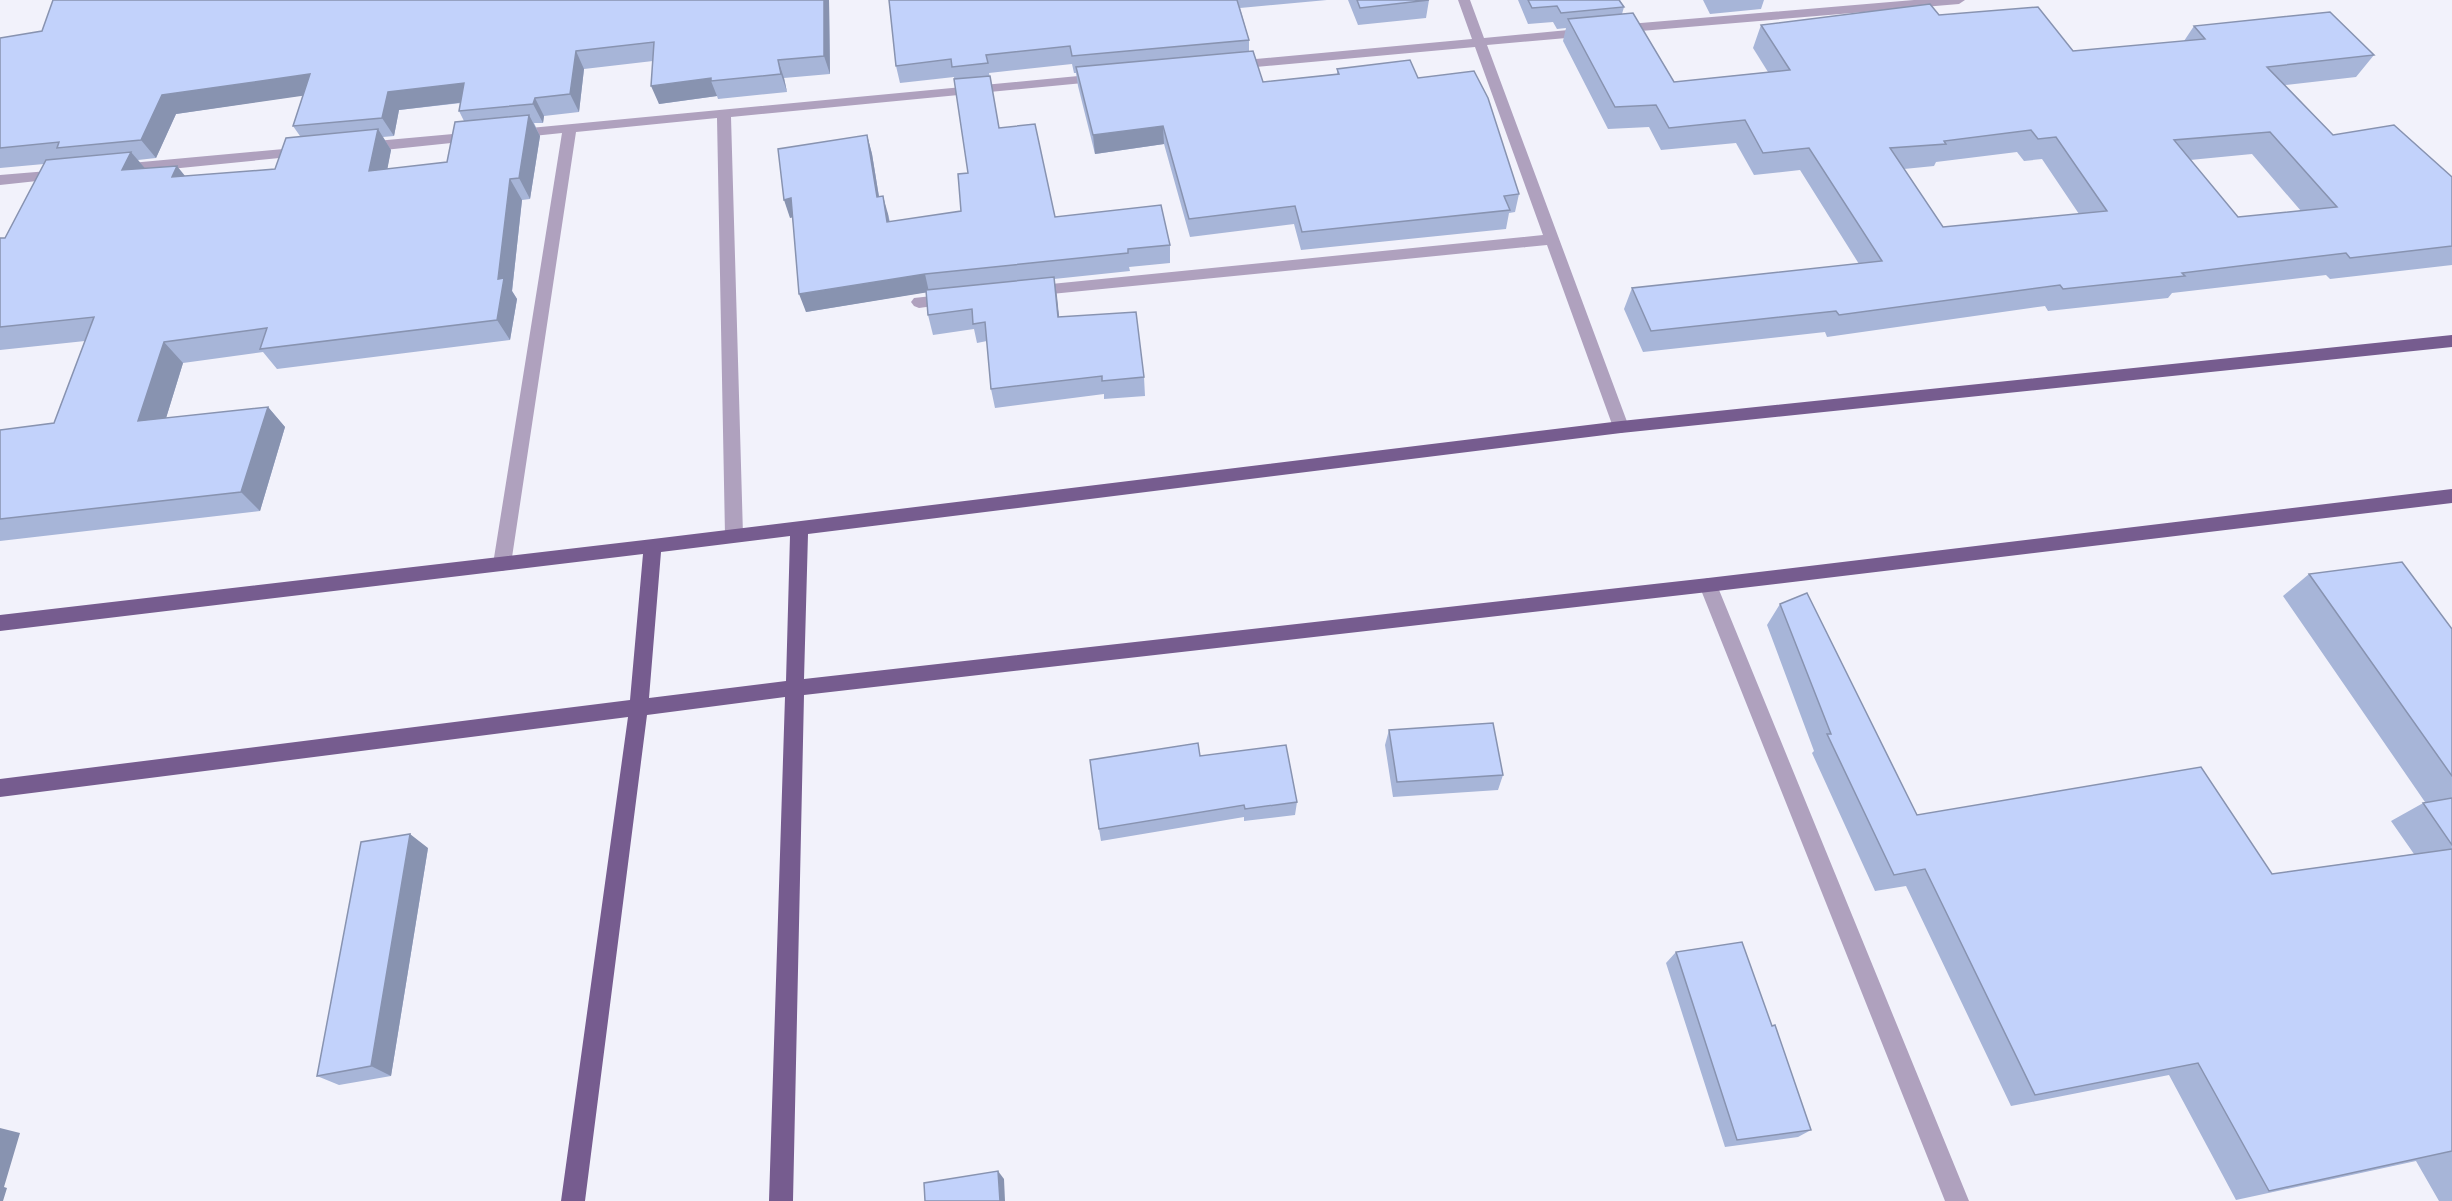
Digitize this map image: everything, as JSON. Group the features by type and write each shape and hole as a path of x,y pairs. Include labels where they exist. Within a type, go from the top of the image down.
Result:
{"main road":[{"path":"0,623 653,546 1621,427 2452,341"},
{"path":"0,788 794,688 1708,585 2452,496"},
{"path":"781,1201 799,527"},
{"path":"573,1201 639,707 653,546"}],"street":[{"path":"1464,0 1621,427"},
{"path":"1220,66 1479,41 1959,0"},
{"path":"356,148 1114,76"},
{"path":"724,114 734,535"},
{"path":"502,564 570,128"},
{"path":"107,170 320,151"},
{"path":"0,180 71,174"},
{"path":"1013,293 1552,239"},
{"path":"919,302 966,298"},
{"path":"1708,585 1957,1201"}],"building":[{"path":"53,0 824,0 824,56 778,60 781,74 711,81 711,78 651,86 654,42 576,51 570,94 535,98 533,104 459,111 464,83 388,92 382,118 293,126 310,74 162,95 141,140 57,148 59,142 0,148 0,38 42,31"},
{"path":"889,0 1237,0 1249,40 1072,56 1070,46 986,55 988,63 952,67 951,59 896,66"},
{"path":"1357,0 1429,0 1360,8"},
{"path":"1528,0 1619,0 1624,7 1561,13 1557,6 1532,8"},
{"path":"1930,4 1939,15 2038,7 2073,51 2205,39 2194,26 2330,12 2374,55 2267,67 2333,135 2394,125 2452,177 2452,246 2350,258 2346,253 2182,273 2185,276 2063,289 2060,285 1839,315 1836,311 1651,331 1632,288 1882,261 1809,148 1763,153 1745,120 1669,128 1656,105 1615,107 1568,19 1633,13 1674,82 1790,70 1761,25","holes":["2031,130 2038,139 2056,137 2107,211 1943,227 1890,148 1946,144 1944,141","2270,132 2337,207 2238,217 2174,140"]},
{"path":"1253,51 1263,82 1339,74 1337,69 1410,60 1418,78 1474,71 1488,98 1519,194 1504,196 1510,210 1302,232 1295,206 1189,219 1163,126 1093,135 1076,67"},
{"path":"990,76 999,128 1035,124 1055,217 1161,205 1170,245 1128,249 1128,253 925,274 799,294 791,198 784,200 778,149 867,135 877,197 883,196 887,222 961,211 958,174 968,173 954,79"},
{"path":"529,115 519,178 510,179 498,279 504,278 497,320 260,349 267,328 164,342 138,421 268,407 241,492 0,519 0,430 54,423 94,317 0,327 0,238 5,238 46,160 131,152 122,170 177,166 172,177 275,169 286,138 378,129 369,171 447,162 455,122"},
{"path":"1054,277 1058,317 1136,312 1144,377 1102,381 1102,376 991,389 985,322 973,324 972,309 928,315 926,290"},
{"path":"2402,562 2452,629 2452,776 2309,574"},
{"path":"1807,593 1917,815 2201,767 2272,874 2452,849 2452,1151 2269,1191 2198,1063 2035,1095 1925,869 1894,875 1827,734 1831,734 1780,604"},
{"path":"1493,723 1503,775 1397,782 1389,730"},
{"path":"1198,743 1200,756 1286,745 1297,802 1245,809 1244,805 1099,829 1090,760"},
{"path":"2452,798 2452,845 2423,803"},
{"path":"410,834 371,1066 317,1076 361,842"},
{"path":"1742,942 1772,1026 1775,1025 1811,1130 1737,1140 1676,952"},
{"path":"998,1171 1000,1201 925,1201 924,1183"}]}
